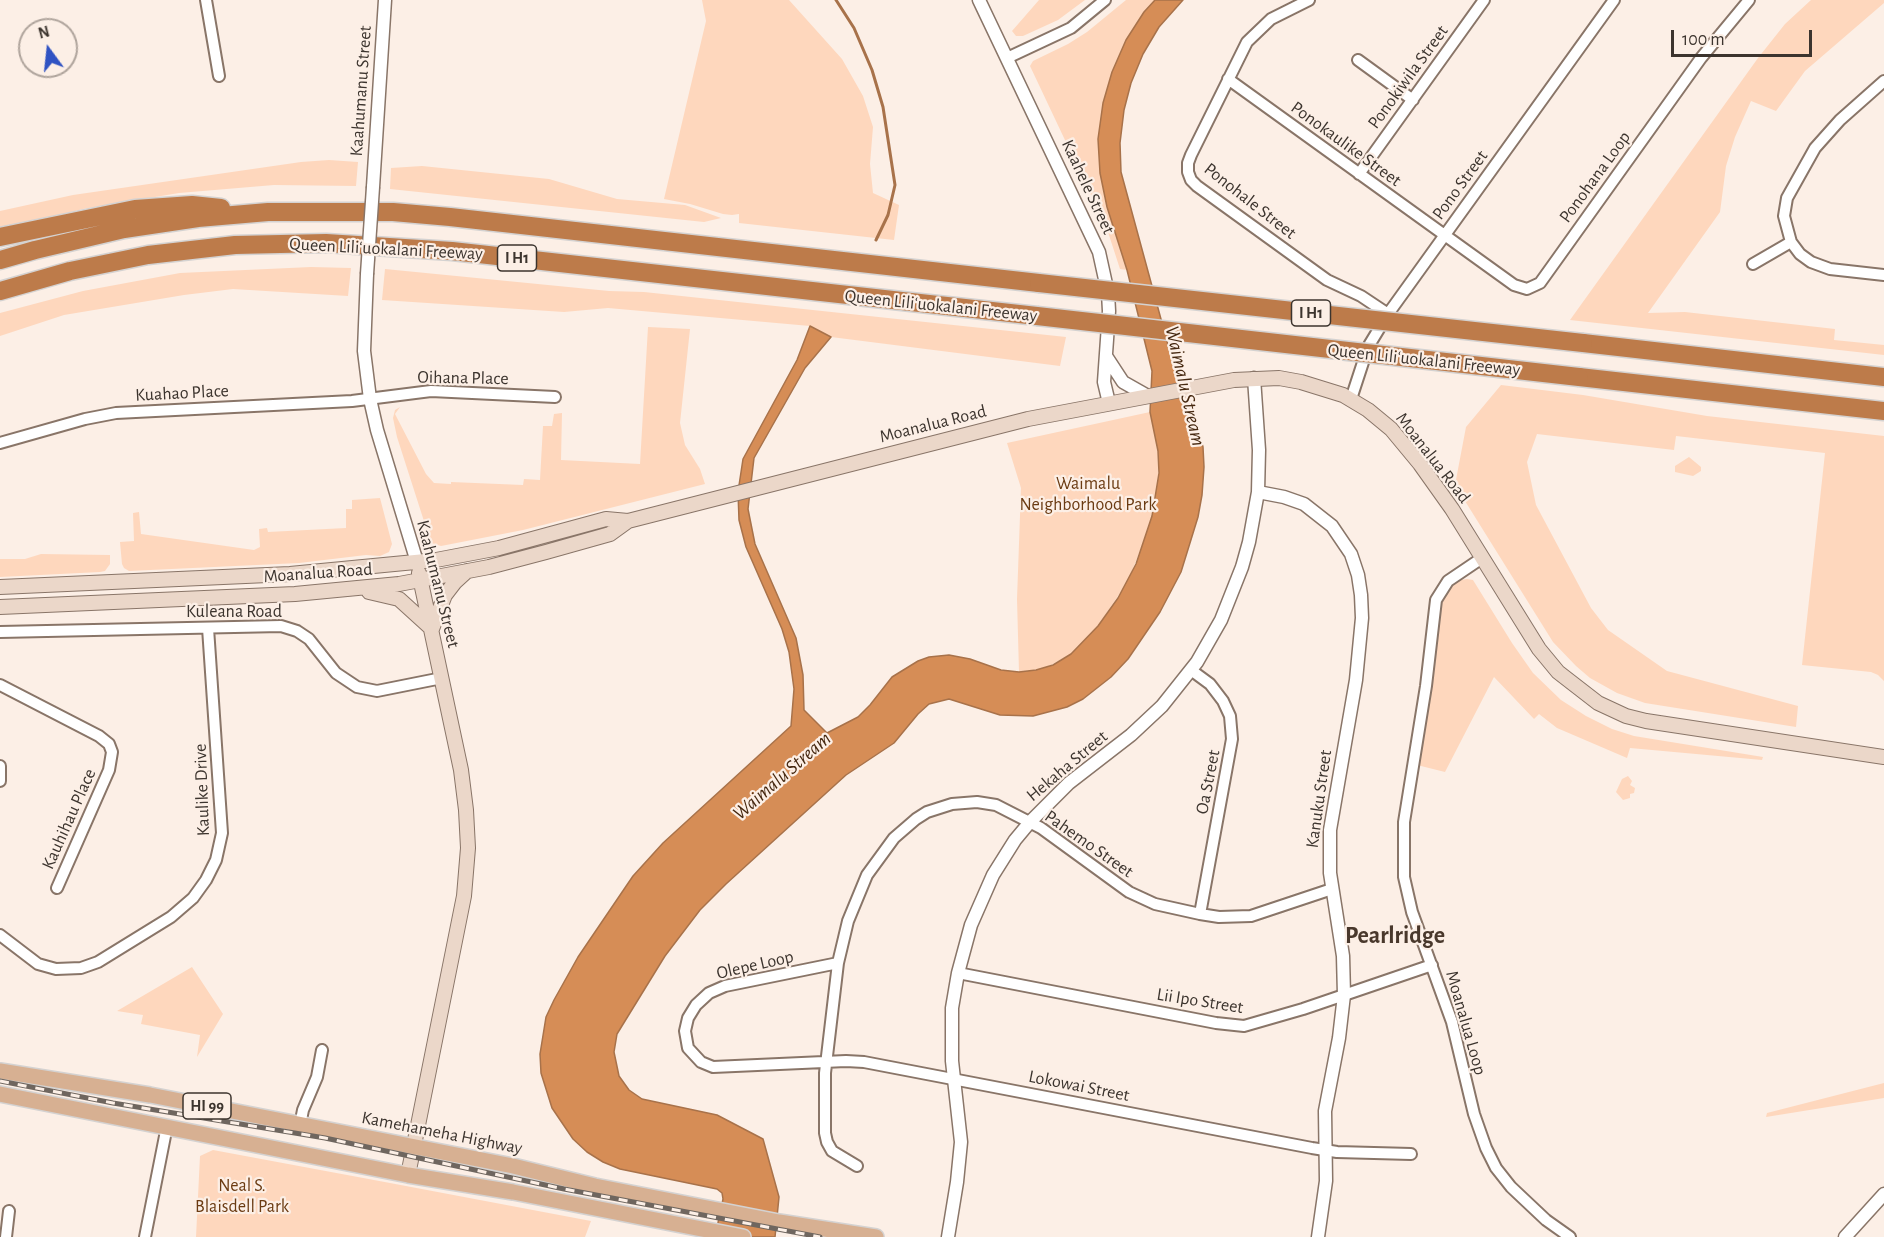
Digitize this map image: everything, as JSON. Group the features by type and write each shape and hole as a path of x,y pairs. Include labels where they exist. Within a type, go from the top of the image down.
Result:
{"highway":[{"path":"0,237 135,209 192,206 268,212"},
{"name":"Queen Liliʻuokalani Freeway","path":"0,260 35,249 124,229 198,218 268,212 393,212 450,216 1884,377"},
{"name":"Queen Liliʻuokalani Freeway","path":"0,291 70,271 148,255 235,245 326,243 452,251 1884,411"}],"main road":[{"name":"Moanalua Road","path":"0,587 290,574 417,562 499,548 606,519 628,521 998,426 1146,395 1254,378 1302,382 1351,399 1380,419 1401,440 1452,509 1546,658 1570,683 1604,706 1626,716 1667,725 1884,756"},
{"name":"Moanalua Road","path":"0,607 352,590 467,571 610,534 628,521"},
{"name":"Kaahumanu Street","path":"408,1175 457,934 468,848 464,788 417,562"},
{"path":"352,590 399,599 432,629 445,596 467,571"},
{"name":"Kamehameha Highway","path":"0,1071 115,1089 513,1166 586,1184 779,1222 876,1237"},
{"name":"HI 99","path":"0,1094 408,1175 513,1192 743,1237"}],"street":[{"path":"206,0 219,75"},
{"name":"Kaahumanu Street","path":"385,0 364,351 370,399 377,430 417,562"},
{"name":"Kaahele Street","path":"979,0 1099,252 1108,293 1105,386 1109,403"},
{"path":"1007,58 1071,28 1105,0"},
{"name":"Ponohale Street","path":"1308,0 1271,19 1258,30 1243,49 1189,159 1187,168 1191,180 1327,280 1360,296 1388,314"},
{"name":"Ponokiwila Street","path":"1359,174 1484,0"},
{"name":"Pono Street","path":"1351,399 1368,348 1388,314 1614,0"},
{"name":"Ponohana Loop","path":"1444,235 1516,287 1527,289 1536,286 1701,58 1749,0"},
{"path":"1358,60 1413,100"},
{"name":"Ponokaulike Street","path":"1228,80 1444,235"},
{"path":"1884,81 1827,134 1807,162 1787,198 1784,209 1785,225 1791,242 1805,258 1823,268 1884,275"},
{"path":"1753,264 1791,242"},
{"path":"1106,356 1123,382 1146,395"},
{"name":"Hekaha Street","path":"948,1237 961,1142 951,1030 958,973 966,939 983,895 1009,850 1029,822 1069,783 1116,747 1162,706 1191,670 1212,636 1236,585 1249,542 1258,492 1259,450 1254,378"},
{"name":"Oihana Place","path":"370,399 431,391 555,397"},
{"name":"Kuahao Place","path":"0,442 116,413 370,399"},
{"name":"Kanuku Street","path":"1258,492 1304,504 1322,516 1346,546 1355,565 1360,585 1362,618 1356,680 1330,830 1329,862 1344,956 1344,995 1339,1038 1326,1100 1325,1189 1318,1237"},
{"name":"Moanalua Loop","path":"1482,558 1448,581 1436,600 1426,686 1404,814 1404,877 1412,912 1452,1022 1474,1113 1492,1159 1502,1176 1522,1198 1570,1237"},
{"name":"Kuleana Road","path":"0,632 270,625 290,628 309,639 342,679 363,689 384,690 442,678"},
{"name":"Kaulike Drive","path":"0,935 24,955 47,968 66,970 81,968 98,962 171,917 193,898 206,880 216,860 222,833 208,628"},
{"name":"Oa Street","path":"1191,670 1210,684 1223,701 1230,717 1232,739 1200,914"},
{"name":"Kauhihau Place","path":"0,686 99,736 109,744 112,752 109,770 57,888"},
{"path":"0,766 0,782"},
{"name":"Pahemo Street","path":"857,1166 836,1154 827,1142 825,1133 826,1062 838,963 848,921 867,875 894,838 916,819 940,807 977,802 1005,808 1029,822 1129,892 1155,903 1200,914 1251,916 1332,889"},
{"name":"Olepe Loop","path":"826,1062 713,1067 701,1062 691,1053 686,1043 685,1030 688,1017 696,1005 717,989 838,963"},
{"name":"Lii Ipo Street","path":"958,973 1238,1025 1257,1023 1432,965"},
{"path":"300,1125 303,1110 317,1077 322,1050"},
{"name":"Lokowai Street","path":"826,1062 864,1062 1325,1150 1411,1154"},
{"path":"145,1237 167,1126"},
{"path":"1845,1237 1884,1194"},
{"path":"6,1237 9,1211"}],"green space":[{"path":"702,0 789,0 842,59 863,96 873,127 870,164 873,193 899,205 894,240 739,223 739,214 723,214 664,199 706,21"},
{"path":"1039,0 1085,0 1058,20 1023,36 1016,36 1012,31"},
{"path":"1126,0 1155,0 1144,12 1126,40 1112,72 1103,103 1098,139 1107,207 1127,270 1120,269 1107,229 1030,66 1033,61 1087,32"},
{"path":"1811,0 1884,0 1884,3 1805,71 1776,111 1751,101 1735,137 1726,166 1720,212 1648,313 1685,312 1835,329 1834,340 1884,345 1884,355 1570,320 1758,58 1785,24"},
{"path":"329,160 358,162 356,186 274,185 179,193 83,209 0,230 0,211 73,195 301,162"},
{"path":"422,166 549,179 617,199 685,205 721,218 704,222 390,189 391,168"},
{"path":"311,267 351,268 348,296 233,289 64,315 0,336 0,313 83,291 180,273"},
{"path":"385,269 609,291 644,292 1066,337 1060,366 831,337 810,326 608,308 564,312 382,300"},
{"path":"648,327 690,329 680,423 685,445 700,469 705,484 523,530 441,546 431,543 397,437 393,418 395,410 400,407 395,414 426,474 434,483 523,485 524,479 540,480 543,426 552,426 554,414 562,413 561,460 640,464"},
{"path":"1501,385 1583,395 1707,416 1884,436 1884,681 1871,672 1802,665 1825,453 1676,436 1674,450 1537,434 1527,462 1536,505 1591,608 1608,630 1667,671 1798,706 1796,727 1645,703 1617,693 1590,678 1553,642 1455,485 1466,427"},
{"name":"Waimalu Neighborhood Park","path":"1150,412 1158,451 1158,485 1149,528 1128,581 1098,626 1071,654 1045,668 1019,672 1017,599 1021,488 1007,443"},
{"path":"1689,457 1701,467 1701,471 1693,476 1675,472 1675,466"},
{"path":"380,498 392,544 389,552 380,556 366,555 299,563 129,571 122,564 120,542 134,541 133,513 139,512 141,534 254,550 260,547 259,529 267,528 268,532 346,528 346,509 352,509 352,500"},
{"path":"41,554 110,555 110,564 105,571 100,572 0,577 0,559 25,559"},
{"path":"1460,580 1473,580 1533,673 1561,700 1586,716 1612,729 1634,736 1763,757 1762,760 1630,748 1627,758 1557,728 1539,714 1534,719 1494,677 1445,772 1417,765 1431,688 1440,605 1451,587"},
{"path":"1628,776 1632,781 1630,785 1635,788 1634,793 1630,794 1630,798 1623,800 1616,792 1622,779"},
{"path":"192,967 223,1014 197,1057 200,1035 141,1024 143,1015 117,1011"},
{"path":"1884,1083 1884,1098 1766,1117 1767,1113"},
{"name":"Neal S. Blaisdell Park","path":"213,1150 591,1221 585,1237 196,1237 200,1156"}],"water":[{"name":"Waimalu Stream","path":"1155,0 1183,0 1159,27 1143,54 1131,83 1124,110 1120,143 1121,172 1174,367 1191,404 1203,447 1202,495 1198,517 1181,572 1160,612 1128,659 1111,677 1083,699 1067,707 1033,716 1000,715 949,699 929,704 894,743 846,775 726,884 700,910 665,956 617,1034 614,1052 619,1076 629,1090 642,1099 717,1115 763,1139 779,1197 775,1237 715,1237 723,1199 722,1193 717,1189 620,1169 587,1152 573,1139 552,1108 541,1073 540,1054 546,1017 554,1000 578,957 633,876 663,843 791,726 794,689 789,652 782,629 746,547 739,520 738,492 743,459 797,360 810,326 831,337 805,368 754,458 748,509 755,544 796,638 803,675 804,710 827,733 858,717 892,677 918,661 929,657 949,655 970,659 1001,670 1019,672 1036,670 1053,665 1071,654 1098,626 1118,598 1136,564 1152,516 1159,473 1158,451 1150,412 1152,371 1127,270 1107,207 1100,173 1098,139 1103,103 1112,72 1126,40 1144,12"}],"waterway":[{"path":"836,0 854,28 872,70 883,107 895,185 888,215 876,240"}],"railway":[{"path":"0,1081 113,1103 325,1138 564,1189 820,1237"}],"district":[{"name":"Pearlridge","path":"1395,936"}]}
